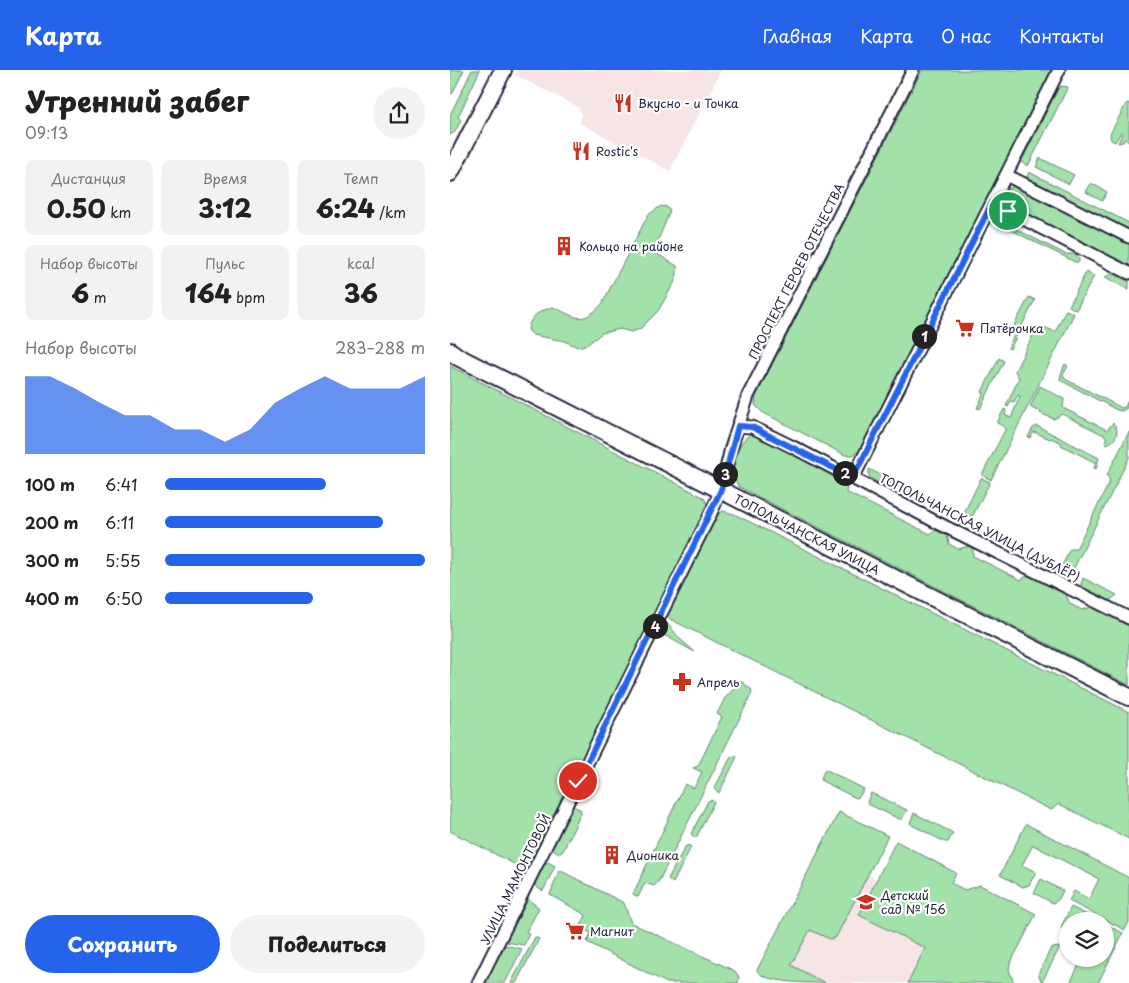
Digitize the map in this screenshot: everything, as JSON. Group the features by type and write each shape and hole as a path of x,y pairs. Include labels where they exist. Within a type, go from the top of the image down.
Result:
{"main road":[{"path":"450,174 503,70"},
{"name":"ТОПОЛЬЧАНСКАЯ УЛИЦА","path":"452,355 1129,697"}],"street":[{"name":"ПРОСПЕКТ ГЕРОЕВ ОТЕЧЕСТВА","path":"721,490 748,396 913,70"},
{"path":"853,478 1059,70"},
{"path":"1006,175 1129,237"},
{"path":"992,203 1129,273"},
{"name":"ТОПОЛЬЧАНСКАЯ УЛИЦА (ДУБЛЁР)","path":"738,426 752,427 936,522 1129,618"},
{"name":"УЛИЦА МАМОНТОВОЙ","path":"478,983 529,883 721,490"}],"shaded area":[{"path":"518,70 721,70 670,171 580,123 581,114 578,107 515,75"},
{"name":"Детский сад № 156","path":"831,856 976,929 950,983 800,983 774,970"}],"green space":[{"path":"450,70 464,70 452,94 450,93"},
{"path":"472,70 480,70 458,117 461,120 455,132 450,135 450,115"},
{"path":"922,70 1055,70 861,450 853,455 845,455 762,412 755,405 756,396"},
{"path":"1061,86 1068,87 1028,166 1021,162"},
{"path":"1129,103 1129,141 1125,139 1123,142 1118,143 1123,132 1115,142 1111,140 1110,134 1126,104"},
{"path":"1040,158 1074,175 1069,184 1036,167"},
{"path":"1029,172 1129,223 1129,231 1026,179"},
{"path":"1091,183 1107,192 1102,201 1086,192"},
{"path":"1015,185 1129,241 1129,267 1012,207 1006,198 1007,190"},
{"path":"661,206 667,207 670,211 656,245 659,255 677,266 677,274 658,311 640,329 631,332 620,329 602,333 588,344 578,347 564,341 533,335 528,330 536,314 553,307 579,318 595,311 602,304 648,215"},
{"path":"1007,219 1012,222 1014,228 1065,254 1075,254 1079,262 1075,262 1003,226"},
{"path":"1086,272 1094,276 1076,310 1069,306"},
{"path":"1112,274 1129,281 1129,290 1105,277"},
{"path":"1029,297 1035,300 1010,349 1008,348 1014,335 1011,331"},
{"path":"1066,310 1074,314 991,480 982,475 1006,428 997,423 1004,409 1006,410 1005,415 1011,418 1020,396 1018,395 1014,402 1011,401 1008,407 1006,406 1019,378 1015,371 1034,333 1044,327 1055,332"},
{"path":"999,358 1004,361 980,409 977,408 984,393 982,392"},
{"path":"1065,364 1068,366 1063,375 1065,379 1122,408 1125,407 1129,398 1127,408 1122,411 1117,410 1060,380"},
{"path":"450,366 703,497 707,506 707,515 526,870 450,831"},
{"path":"1040,386 1064,399 1063,408 1107,430 1113,423 1117,429 1115,439 1106,444 1106,436 1062,414 1054,419 1030,407"},
{"path":"1037,426 1099,458 1096,469 1094,468 1096,463 1061,445 1062,443 1034,432 1030,438 1028,437 1033,428"},
{"path":"1129,432 1129,458 1070,576 1063,576 1060,570 1070,549 1076,549 1110,481 1107,475"},
{"path":"751,434 844,482 847,487 846,492 930,534 935,530 947,534 949,544 958,549 969,546 973,549 973,556 1021,580 1026,576 1030,576 1066,595 1070,604 1082,610 1091,607 1129,626 1129,685 739,487 732,475 734,464 740,446 746,437"},
{"path":"869,469 892,481 889,486 886,487 869,477"},
{"path":"981,478 990,482 972,517 964,513"},
{"path":"723,511 734,514 1129,712 1129,839 1059,804 1051,810 666,617 718,514"},
{"path":"1083,578 1117,595 1108,602 1083,589 1081,584"},
{"path":"667,623 680,639 695,652 662,634"},
{"path":"741,681 752,690 751,695 659,881 654,886 645,883 638,897 633,894 685,784 694,788 702,772 693,768 698,766 722,717 717,714 725,698"},
{"path":"733,756 737,757 719,793 714,789"},
{"path":"825,769 864,789 859,797 856,798 822,781 821,778"},
{"path":"871,793 907,810 902,819 868,804"},
{"path":"708,801 714,802 696,838 691,834"},
{"path":"572,806 580,809 581,813 563,851 559,853 551,848"},
{"path":"839,812 888,836 836,937 830,939 810,930 791,965 825,983 767,978 757,970"},
{"path":"914,813 953,833 948,842 912,825 910,823"},
{"path":"1026,824 1129,878 1129,922 1125,930 1114,924 1114,912 1090,912 1069,901 1074,891 1089,899 1099,879 1033,845 1022,865 1036,872 1029,885 1023,887 1000,875"},
{"path":"896,841 956,873 951,883 965,890 980,885 1036,914 1010,964 1009,970 1014,983 908,983 925,948 859,915"},
{"path":"688,845 691,847 673,883 668,879 685,847"},
{"path":"548,862 555,866 543,891 536,887 535,883 544,864"},
{"path":"559,870 624,903 631,923 735,971 739,977 738,983 667,983 587,942 591,933 580,928 586,915 550,895"},
{"path":"1041,879 1063,891 1058,900 1053,903 1034,893"},
{"path":"528,899 539,908 526,932 529,934 524,945 506,942"},
{"path":"1071,907 1081,912 1068,912"},
{"path":"1114,928 1123,933 1114,951"},
{"path":"535,937 539,939 516,983 511,983"},
{"path":"505,945 522,949 505,983 485,983"},
{"path":"1059,947 1059,949 1042,982 1038,974 1051,948"},
{"path":"1078,967 1106,967 1098,983 1070,983"}],"place":[{"name":"Вкусно - и Точка","path":"623,103"},
{"name":"Rostic's","path":"581,151"},
{"name":"Кольцо на районе","path":"564,246"},
{"name":"Пятёрочка","path":"965,328"},
{"name":"Апрель","path":"682,682"},
{"name":"Дионика","path":"612,855"},
{"name":"Детский сад № 156","path":"866,902"},
{"name":"Магнит","path":"575,931"}],"route":[{"path":"578,781 721,490 738,426 752,427 853,478 992,203 1008,211"}]}
